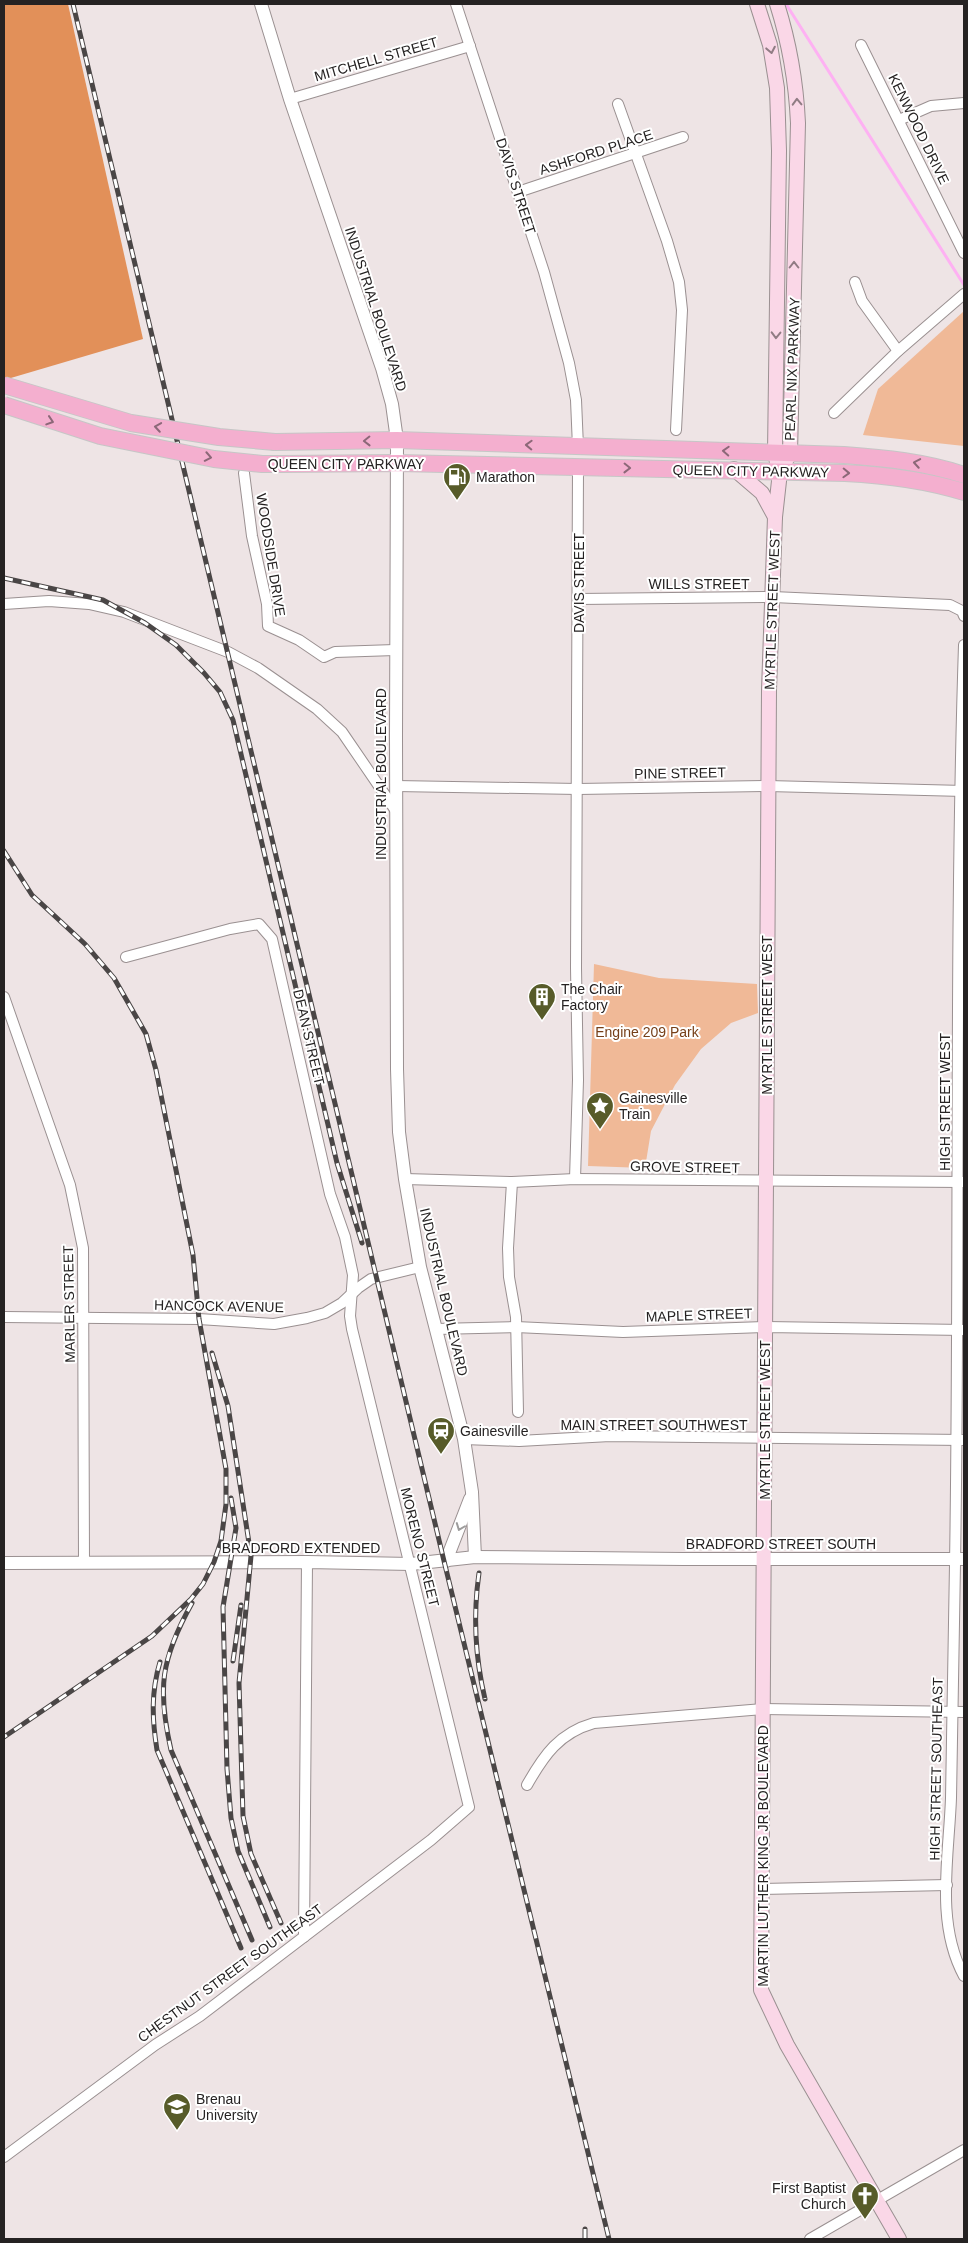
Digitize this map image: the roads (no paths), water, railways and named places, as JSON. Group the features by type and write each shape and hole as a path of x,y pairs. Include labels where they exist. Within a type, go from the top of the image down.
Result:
{"main road":[{"name":"PEARL NIX PARKWAY","path":"757,4 770,45 777,88 782,453"},
{"name":"PEARL NIX PARKWAY","path":"777,4 790,43 797,86 798,123 780,472"},
{"name":"QUEEN CITY PARKWAY","path":"4,384 131,423 219,437 275,442 397,440 693,449 890,458 944,468 964,475"},
{"name":"QUEEN CITY PARKWAY","path":"4,404 100,436 214,459 262,464 398,463 734,469 891,476 934,482 964,492"},
{"name":"DAVIS STREET","path":"578,447 578,467"},
{"path":"734,469 762,493 775,517"},
{"name":"MYRTLE STREET WEST","path":"764,1558 769,690 775,517 780,472"},
{"name":"MARTIN LUTHER KING JR BOULEVARD","path":"764,1558 761,1990 787,2045 899,2239"}],"street":[{"name":"INDUSTRIAL BOULEVARD","path":"261,4 290,99 382,368 392,404 397,440 395,650 399,1132 420,1268 464,1439 472,1492 475,1557"},
{"name":"DAVIS STREET","path":"456,4 544,272 569,363 576,400 578,447"},
{"name":"KENWOOD DRIVE","path":"861,44 964,253"},
{"name":"MITCHELL STREET","path":"290,99 470,46"},
{"path":"899,120 931,106 964,103"},
{"path":"618,104 667,241 681,296 682,310 676,430"},
{"name":"ASHFORD PLACE","path":"518,192 683,137"},
{"path":"855,282 862,300 898,352"},
{"path":"834,413 898,352 964,294"},
{"name":"DAVIS STREET","path":"575,1179 578,1080 576,968 578,467"},
{"name":"WOODSIDE DRIVE","path":"244,473 252,536 267,604 268,626 299,640 324,656 335,652 395,650"},
{"name":"WILLS STREET","path":"578,598 773,597 950,605 962,611 964,616"},
{"path":"4,604 49,601 95,605 150,620 228,652 258,668 318,709 342,732 396,811"},
{"name":"HIGH STREET WEST","path":"959,1560 964,645"},
{"name":"PINE STREET","path":"396,786 578,789 768,786 962,791"},
{"name":"DEAN STREET","path":"126,957 230,929 259,924 272,939 330,1194 345,1237 353,1275 352,1293"},
{"name":"MARLER STREET","path":"4,997 70,1185 83,1248 84,1563"},
{"name":"GROVE STREET","path":"405,1179 512,1182 575,1179 961,1182"},
{"path":"512,1182 508,1248 509,1277 516,1326 518,1412"},
{"name":"HANCOCK AVENUE","path":"4,1317 199,1319 274,1324 325,1313 342,1303 352,1293 371,1280 420,1268"},
{"name":"MORENO STREET","path":"352,1293 350,1316 352,1329 469,1807"},
{"name":"MAPLE STREET","path":"436,1329 516,1326 623,1332 766,1327 960,1330"},
{"name":"MAIN STREET SOUTHWEST","path":"464,1439 518,1441 610,1436 960,1440"},
{"path":"446,1560 472,1492"},
{"name":"BRADFORD EXTENDED","path":"4,1563 307,1562 411,1564 475,1557 598,1558"},
{"name":"BRADFORD STREET SOUTH","path":"598,1558 959,1560"},
{"name":"HIGH STREET SOUTHEAST","path":"959,1560 947,1885 948,1935 956,1961 964,1976"},
{"path":"304,1937 307,1562"},
{"path":"527,1785 542,1758 558,1741 586,1726 763,1709 964,1712"},
{"name":"CHESTNUT STREET SOUTHEAST","path":"4,2157 155,2045 200,2016 431,1840 469,1807"},
{"path":"762,1889 947,1885"},
{"path":"810,2239 964,2150"}],"waterway":[{"path":"786,4 964,285"}],"railway":[{"path":"73,4 444,1561 609,2239"},
{"path":"4,578 103,600 145,623 176,645 220,692 233,720 337,1163 362,1243"},
{"path":"4,851 32,895 85,944 114,978 146,1034 156,1070 193,1255 199,1319 226,1469 226,1504 221,1541 214,1562 203,1584 191,1599 152,1636 4,1737"},
{"path":"212,1353 228,1406 251,1556 239,1683 243,1816 251,1854 281,1923"},
{"path":"231,1498 236,1528 223,1607 227,1769 231,1818 238,1851 270,1927"},
{"path":"479,1573 476,1604 476,1636 479,1668 485,1699"},
{"path":"192,1603 168,1658 163,1691 167,1728 171,1750 252,1940"},
{"path":"233,1661 241,1605"},
{"path":"160,1662 153,1706 157,1750 241,1948"},
{"path":"585,2229 585,2239"}],"place":[{"name":"Marathon","path":"457,501"},
{"name":"The Chair Factory","path":"542,1021"},
{"name":"Gainesville Train","path":"600,1130"},
{"name":"Gainesville","path":"441,1455"},
{"name":"Brenau University","path":"177,2131"},
{"name":"First Baptist Church","path":"865,2220"}],"park label":[{"name":"Engine 209 Park","path":"647,1032"}]}
